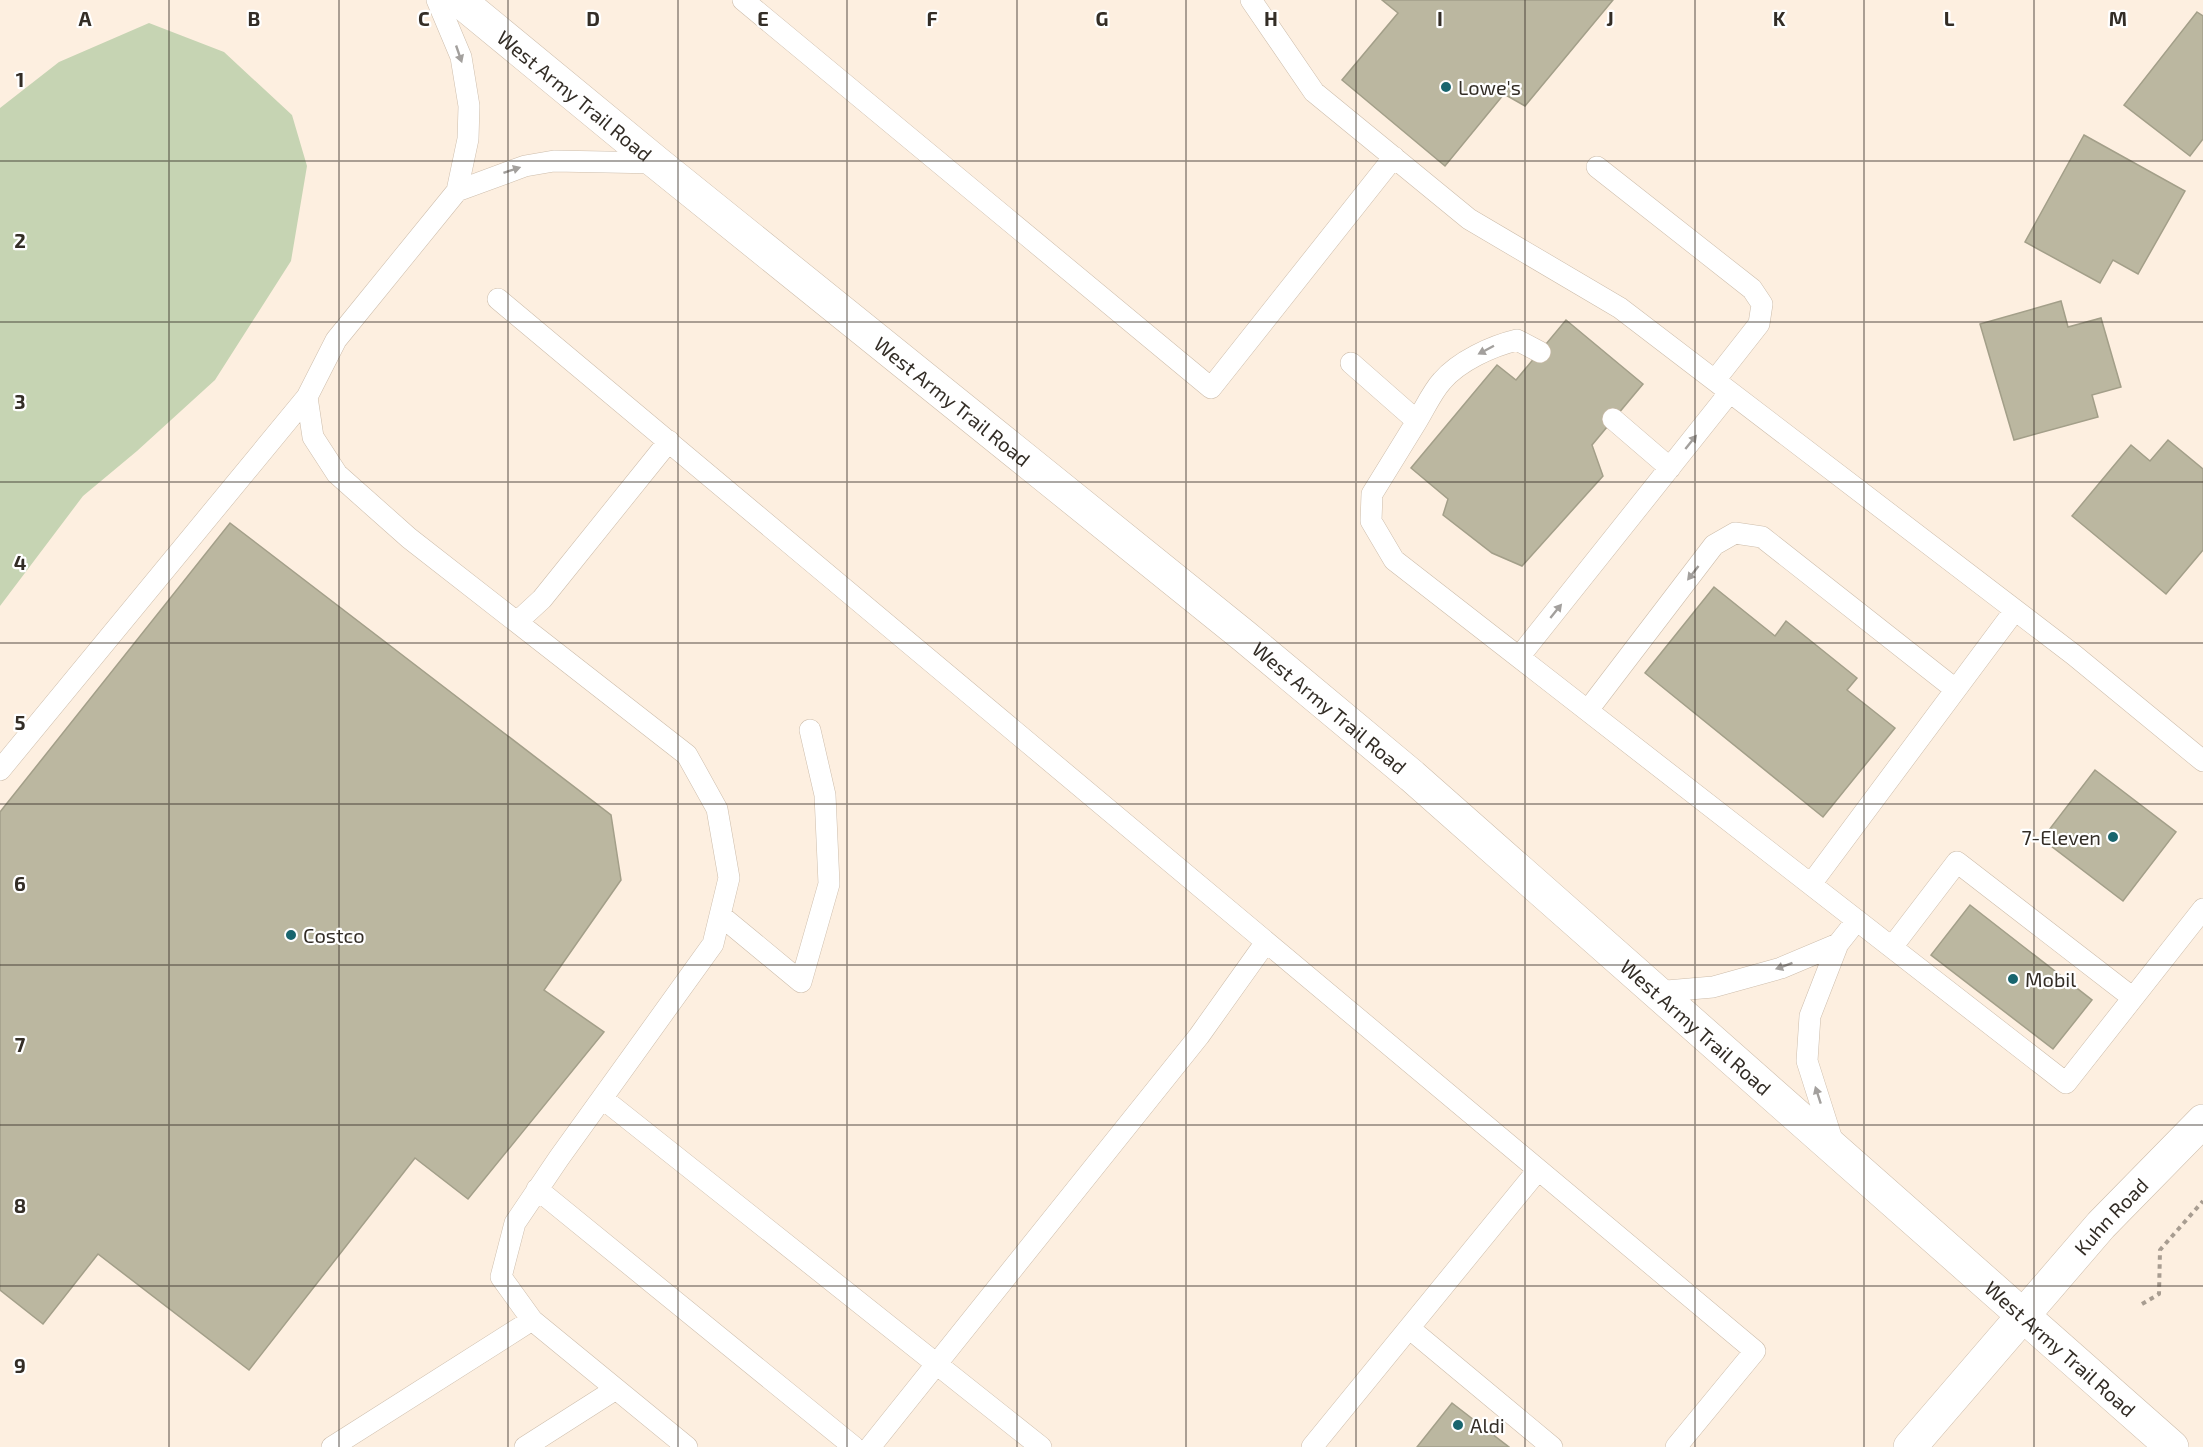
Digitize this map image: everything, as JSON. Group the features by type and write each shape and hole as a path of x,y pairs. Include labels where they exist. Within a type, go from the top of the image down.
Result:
{"main road":[{"name":"West Army Trail Road","path":"459,0 657,163 1244,636 1412,776 2172,1447"},
{"name":"Kuhn Road","path":"1910,1447 2101,1225 2203,1121"}],"lane":[{"path":"0,770 307,397 336,340 457,191 468,139 469,106 461,57 437,0"},
{"path":"743,0 1211,388 1394,157"},
{"path":"1251,0 1314,92 1469,219 1620,308 2015,610 2203,761"},
{"path":"457,191 499,174 535,164 566,161 657,163"},
{"path":"1519,657 1670,468 1723,386 1759,324 1762,304 1752,289 1597,167"},
{"path":"498,299 1755,1351 1676,1447"},
{"path":"1540,352 1516,340 1493,346 1443,379 1372,494 1371,521 1394,560 2066,1083 2203,909"},
{"path":"1351,363 1417,421"},
{"path":"307,397 313,437 337,474 409,537 687,754 717,809 729,878 713,944 515,1223 501,1277 532,1320 687,1447"},
{"path":"1613,419 1670,468"},
{"path":"517,622 542,599 669,441"},
{"path":"1588,710 1714,545 1734,533 1762,537 1955,689"},
{"path":"1811,884 2015,610"},
{"path":"720,915 801,982 830,884 825,795 810,730"},
{"path":"1892,947 1957,862 2133,998"},
{"path":"1836,1150 1807,1061 1810,1016 1838,945 1857,920"},
{"path":"870,1447 1199,1036 1266,942"},
{"path":"1655,992 1713,987 1781,968 1838,945"},
{"path":"602,1098 1041,1447"},
{"path":"1312,1447 1538,1170"},
{"path":"537,1190 854,1447"},
{"path":"332,1447 532,1320"},
{"path":"1409,1328 1552,1447"},
{"path":"525,1447 616,1389"}],"path":[{"path":"2142,1304 2159,1294 2160,1250 2203,1201"}],"shaded area":[{"path":"149,23 224,52 292,115 307,166 291,261 215,380 137,451 83,496 0,606 0,108 59,62"}],"building":[{"name":"Lowe's","path":"1382,0 1613,0 1525,106 1504,94 1445,166 1342,80 1398,13"},
{"path":"2197,12 2203,16 2203,139 2190,156 2124,105"},
{"path":"2084,135 2185,191 2138,274 2113,260 2100,283 2025,242"},
{"path":"2061,301 2068,327 2101,318 2121,387 2092,395 2098,417 2014,440 1980,324"},
{"path":"1566,320 1643,384 1592,445 1603,476 1522,566 1492,553 1443,515 1448,499 1411,468 1497,365 1516,380"},
{"path":"2168,440 2203,469 2203,550 2166,594 2072,516 2131,445 2150,461"},
{"name":"Costco","path":"230,523 611,815 621,880 544,990 604,1032 468,1199 415,1158 249,1370 98,1254 43,1324 0,1290 0,812"},
{"path":"1714,587 1775,636 1786,621 1857,678 1847,690 1895,728 1823,817 1645,673"},
{"path":"2095,770 2176,832 2123,901 2042,839"},
{"path":"1970,905 2092,1000 2053,1049 1931,955"},
{"name":"Aldi","path":"1452,1403 1509,1447 1417,1447"}],"place":[{"name":"Lowe's","path":"1446,87"},
{"name":"7-Eleven","path":"2113,837"},
{"name":"Costco","path":"291,935"},
{"name":"Mobil","path":"2013,979"},
{"name":"Aldi","path":"1458,1425"}]}
